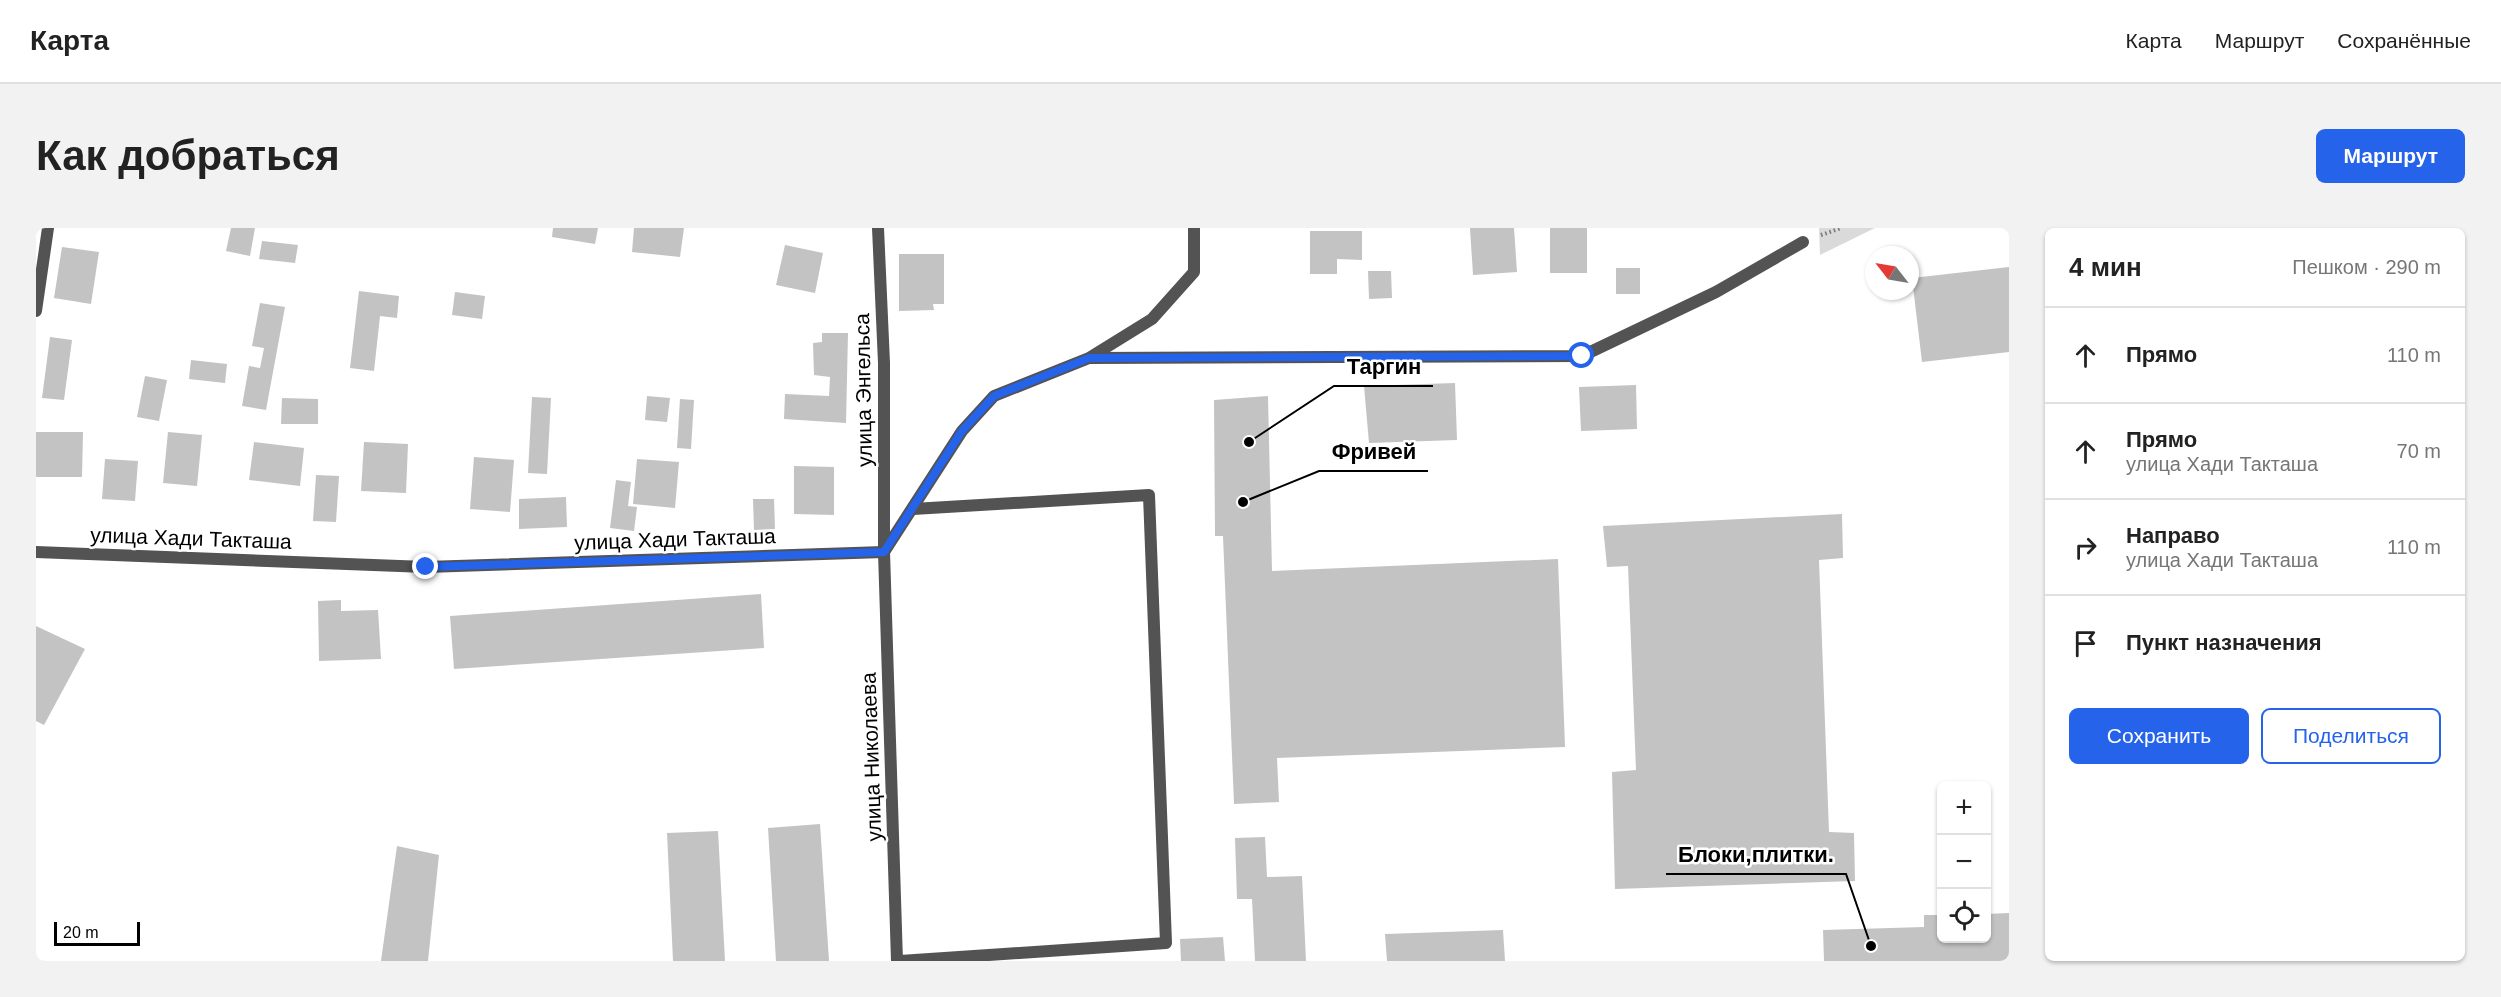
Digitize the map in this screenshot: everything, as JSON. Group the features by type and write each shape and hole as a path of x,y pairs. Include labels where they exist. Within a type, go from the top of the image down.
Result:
{"street":[{"path":"36,311 48,228"},
{"name":"улица Энгельса","path":"878,228 884,363 884,552"},
{"path":"884,552 962,431 994,396 1089,358 1152,319 1194,272 1194,228"},
{"path":"1089,358 1582,356 1716,292 1803,242"},
{"path":"898,961 1166,943 1149,495 913,509"},
{"name":"улица Хади Такташа","path":"36,552 426,567 884,552"},
{"name":"улица Николаева","path":"884,552 898,961"}],"shaded area":[{"path":"1819,228 1875,228 1820,255"}],"building":[{"path":"231,228 255,228 250,256 226,251"},
{"path":"553,228 598,228 595,244 552,237"},
{"path":"634,228 684,228 680,257 632,252"},
{"path":"1470,228 1514,228 1517,272 1473,275"},
{"path":"1550,228 1587,228 1587,273 1550,273"},
{"path":"1310,231 1362,231 1362,260 1337,259 1337,274 1310,274"},
{"path":"262,241 298,245 295,263 259,259"},
{"path":"785,245 823,253 815,293 776,285"},
{"path":"62,247 99,252 91,304 54,298"},
{"path":"899,254 944,254 944,304 933,304 934,310 899,311"},
{"path":"2009,267 2009,352 1922,362 1915,300 1919,300 1919,277"},
{"path":"1616,268 1640,268 1640,294 1616,294"},
{"path":"1368,271 1391,271 1392,298 1369,299"},
{"path":"359,291 399,296 397,318 380,316 374,371 350,368"},
{"path":"455,292 485,296 482,319 452,315"},
{"path":"260,303 285,307 266,410 242,406 249,366 260,368 264,348 252,346"},
{"path":"822,333 848,333 846,423 784,419 785,394 829,396 830,377 814,375 813,343 822,342"},
{"path":"50,337 72,340 64,400 42,398"},
{"path":"191,360 227,364 225,383 189,379"},
{"path":"145,376 167,380 159,421 137,417"},
{"path":"1455,383 1457,440 1369,443 1364,386"},
{"path":"1636,385 1637,429 1581,431 1579,387"},
{"path":"647,396 670,398 667,422 645,420"},
{"path":"1268,396 1272,571 1558,559 1565,747 1277,758 1279,802 1234,804 1223,536 1215,536 1214,400"},
{"path":"532,397 551,398 547,474 528,473"},
{"path":"282,398 318,399 318,424 281,424"},
{"path":"680,399 694,400 691,449 677,448"},
{"path":"36,432 83,432 82,477 36,477"},
{"path":"168,432 202,435 197,486 163,483"},
{"path":"254,442 304,448 300,486 249,480"},
{"path":"364,442 408,444 406,493 361,491"},
{"path":"474,457 514,460 510,512 470,509"},
{"path":"105,459 138,461 135,501 102,499"},
{"path":"637,459 679,462 675,508 633,504"},
{"path":"794,466 834,467 834,515 794,514"},
{"path":"316,475 339,476 336,522 313,521"},
{"path":"616,480 631,482 628,506 637,507 634,531 610,528"},
{"path":"566,497 567,527 519,529 519,499"},
{"path":"753,499 774,499 775,529 754,530"},
{"path":"1842,514 1843,558 1819,560 1829,832 1854,833 1855,881 1615,889 1612,772 1636,770 1628,566 1607,567 1603,526"},
{"path":"761,594 764,648 454,669 450,616"},
{"path":"341,600 341,611 378,610 381,659 319,661 318,601"},
{"path":"36,626 85,649 44,725 36,721"},
{"path":"820,824 829,961 776,961 768,828"},
{"path":"718,831 725,961 673,961 667,833"},
{"path":"1265,837 1267,877 1302,876 1306,961 1255,961 1252,899 1237,899 1235,838"},
{"path":"397,846 439,855 428,961 381,961"},
{"path":"2009,913 2009,961 1824,961 1823,930 1924,927 1924,915 1937,915 1937,943 1991,943 1991,914"},
{"path":"1503,930 1505,961 1387,961 1385,934"},
{"path":"1223,937 1225,961 1181,961 1180,939"}],"place":[{"name":"Таргин","path":"1249,442"},
{"name":"Фривей","path":"1243,502"},
{"name":"Блоки,плитки.","path":"1871,946"}],"route":[{"path":"426,567 884,552 962,431 994,396 1089,358 1582,356"}]}
